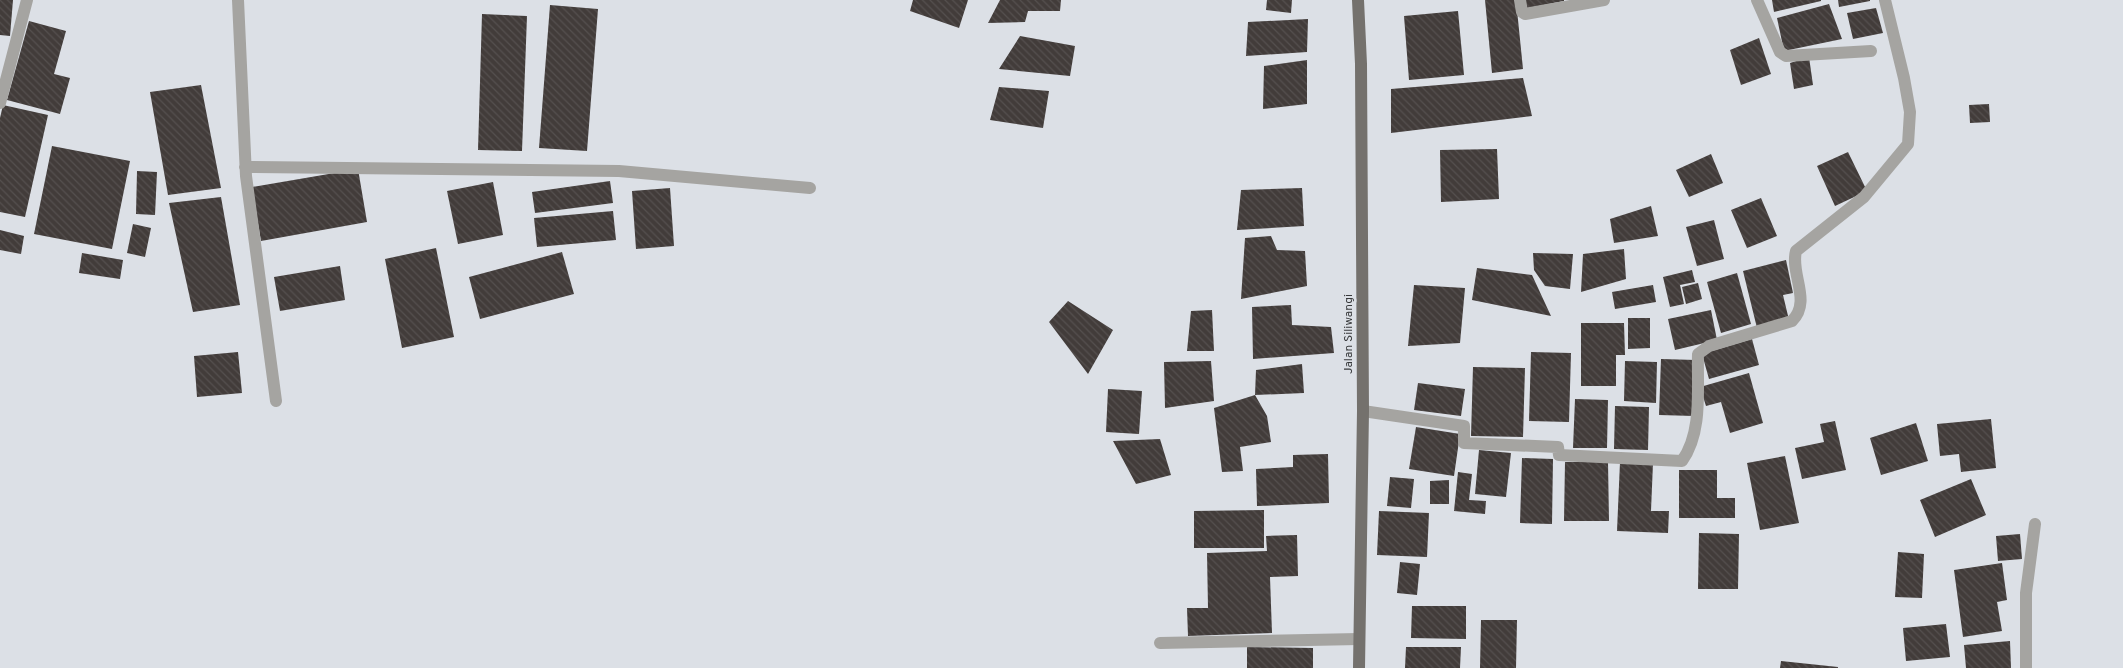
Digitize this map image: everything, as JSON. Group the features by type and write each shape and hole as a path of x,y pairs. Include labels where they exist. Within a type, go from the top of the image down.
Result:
{"main road":[{"name":"Jalan Siliwangi","path":"1358,0 1361,64 1363,411 1359,668"}],"street":[{"path":"0,102 27,0"},
{"path":"238,0 246,167 276,401"},
{"path":"1520,0 1522,12 1525,14 1604,0"},
{"path":"1757,0 1780,52 1786,56 1871,50"},
{"path":"1363,411 1464,426 1464,443 1558,447 1559,455 1682,461 1690,446 1695,430 1698,354 1709,346 1792,321 1797,316 1802,298 1793,262 1796,252 1864,197 1908,144 1910,130 1908,104 1885,0"},
{"path":"246,167 620,171 810,188"},
{"path":"2026,668 2026,593 2035,524"},
{"path":"1160,643 1359,639"}],"building":[{"path":"0,0 13,0 10,36 0,35"},
{"path":"913,0 968,0 959,28 910,11"},
{"path":"1000,0 1061,0 1060,11 1028,11 1025,22 988,23"},
{"path":"1267,0 1292,0 1291,13 1266,10"},
{"path":"1485,0 1516,0 1523,69 1492,73"},
{"path":"1523,0 1564,0 1564,1 1523,9"},
{"path":"1772,0 1821,0 1821,1 1774,12"},
{"path":"1838,0 1870,0 1870,1 1839,7"},
{"path":"1829,4 1842,39 1784,51 1777,18"},
{"path":"550,5 598,9 587,151 539,148"},
{"path":"1876,8 1883,33 1853,39 1847,13"},
{"path":"1458,11 1464,75 1409,80 1404,16"},
{"path":"482,14 527,16 522,151 478,150"},
{"path":"1308,19 1307,52 1246,56 1248,22"},
{"path":"29,21 66,31 54,74 70,78 60,114 7,100"},
{"path":"1020,36 1075,46 1070,76 999,69"},
{"path":"1759,38 1771,74 1741,85 1730,50"},
{"path":"1809,57 1813,85 1794,89 1790,63"},
{"path":"1307,60 1307,104 1263,109 1264,66"},
{"path":"1523,78 1532,116 1391,133 1391,89"},
{"path":"201,85 221,188 168,195 150,92"},
{"path":"999,87 1049,91 1043,128 990,120"},
{"path":"1989,104 1990,122 1970,123 1969,105"},
{"path":"3,105 48,115 25,217 0,212 0,118"},
{"path":"52,146 130,161 112,249 34,234"},
{"path":"1497,149 1499,199 1441,202 1440,150"},
{"path":"1848,152 1867,191 1835,206 1817,166"},
{"path":"1711,154 1723,183 1689,197 1676,170"},
{"path":"358,169 367,222 261,241 252,187"},
{"path":"137,171 157,172 155,215 136,214"},
{"path":"610,181 613,203 535,213 532,192"},
{"path":"493,182 503,235 458,244 447,191"},
{"path":"670,188 674,246 636,249 632,191"},
{"path":"1302,188 1304,226 1237,230 1241,190"},
{"path":"221,197 240,305 193,312 169,203"},
{"path":"1761,198 1777,236 1747,248 1731,210"},
{"path":"1651,206 1658,236 1614,243 1610,219"},
{"path":"613,211 616,240 537,247 534,218"},
{"path":"1714,220 1724,259 1697,266 1686,227"},
{"path":"133,224 151,228 145,257 127,253"},
{"path":"0,230 24,236 21,254 0,250"},
{"path":"1271,236 1277,250 1305,251 1307,286 1241,299 1245,238"},
{"path":"436,248 454,337 402,348 385,259"},
{"path":"1624,249 1626,279 1581,292 1583,254"},
{"path":"562,252 574,294 480,319 469,277"},
{"path":"82,253 123,260 120,279 79,273"},
{"path":"1533,253 1573,254 1570,289 1545,286 1534,270"},
{"path":"1786,260 1793,293 1783,295 1789,320 1757,328 1743,271"},
{"path":"340,266 345,300 280,311 274,277"},
{"path":"1477,268 1532,275 1551,316 1472,300"},
{"path":"1692,270 1695,282 1680,285 1684,304 1670,307 1663,277"},
{"path":"1737,273 1751,324 1721,333 1707,282"},
{"path":"1698,283 1702,299 1686,304 1682,287"},
{"path":"1414,285 1465,288 1460,343 1408,346"},
{"path":"1653,285 1656,302 1615,309 1612,292"},
{"path":"1068,301 1113,330 1088,374 1049,322"},
{"path":"1291,305 1292,325 1331,327 1334,353 1253,359 1252,307"},
{"path":"1212,310 1214,351 1187,351 1191,311"},
{"path":"1711,310 1717,340 1675,350 1668,319"},
{"path":"1628,318 1650,318 1650,348 1628,349"},
{"path":"1581,323 1624,323 1625,355 1616,355 1616,386 1581,386"},
{"path":"1752,339 1759,365 1709,379 1702,354"},
{"path":"238,352 242,393 197,397 194,356"},
{"path":"1531,352 1571,353 1569,422 1529,421"},
{"path":"1661,359 1696,360 1694,416 1659,415"},
{"path":"1211,361 1214,401 1165,408 1164,362"},
{"path":"1625,361 1657,362 1656,403 1624,401"},
{"path":"1302,364 1304,393 1255,395 1256,370"},
{"path":"1473,367 1525,368 1523,437 1471,436"},
{"path":"1749,373 1763,423 1730,433 1721,402 1706,406 1700,387"},
{"path":"1418,383 1465,389 1461,416 1414,410"},
{"path":"1108,389 1142,391 1139,434 1106,432"},
{"path":"1255,395 1267,416 1271,442 1240,447 1243,471 1222,472 1214,408"},
{"path":"1575,399 1608,400 1607,448 1573,448"},
{"path":"1615,406 1649,407 1648,450 1614,449"},
{"path":"1991,419 1996,468 1961,472 1959,454 1940,456 1937,424"},
{"path":"1835,421 1846,470 1802,479 1795,448 1824,442 1820,424"},
{"path":"1916,423 1928,461 1881,475 1870,438"},
{"path":"1416,427 1460,434 1454,476 1409,469"},
{"path":"1160,439 1171,475 1136,484 1113,441"},
{"path":"1479,450 1511,453 1506,497 1475,494"},
{"path":"1328,454 1329,503 1257,506 1256,469 1293,467 1293,455"},
{"path":"1785,456 1799,523 1760,530 1747,463"},
{"path":"1522,458 1553,459 1552,524 1520,523"},
{"path":"1565,462 1608,462 1609,521 1564,521"},
{"path":"1620,462 1653,463 1651,511 1669,511 1668,533 1617,531"},
{"path":"1679,470 1717,470 1717,498 1735,498 1735,518 1679,518"},
{"path":"1458,472 1472,474 1469,500 1486,501 1485,514 1454,511"},
{"path":"1390,477 1414,479 1411,508 1387,506"},
{"path":"1971,479 1986,515 1935,537 1920,500"},
{"path":"1449,480 1449,504 1430,504 1430,481"},
{"path":"1264,510 1264,548 1194,548 1194,511"},
{"path":"1379,511 1429,513 1427,557 1377,555"},
{"path":"1699,533 1739,534 1738,589 1698,589"},
{"path":"2020,534 2022,559 1998,561 1996,536"},
{"path":"1297,535 1298,576 1270,577 1272,633 1188,636 1187,608 1208,608 1207,553 1267,551 1266,536"},
{"path":"1898,552 1924,554 1922,598 1895,597"},
{"path":"1400,562 1420,564 1417,595 1397,593"},
{"path":"2002,563 2007,600 1997,602 2002,631 1963,637 1954,570"},
{"path":"1412,606 1466,606 1466,639 1411,638"},
{"path":"1481,620 1517,620 1516,668 1480,668"},
{"path":"1946,624 1950,657 1906,661 1903,628"},
{"path":"2010,641 2011,668 1966,668 1964,645"},
{"path":"1247,647 1313,648 1313,668 1247,668"},
{"path":"1406,647 1461,647 1460,668 1405,668"},
{"path":"1781,661 1838,667 1838,668 1780,668"}]}
